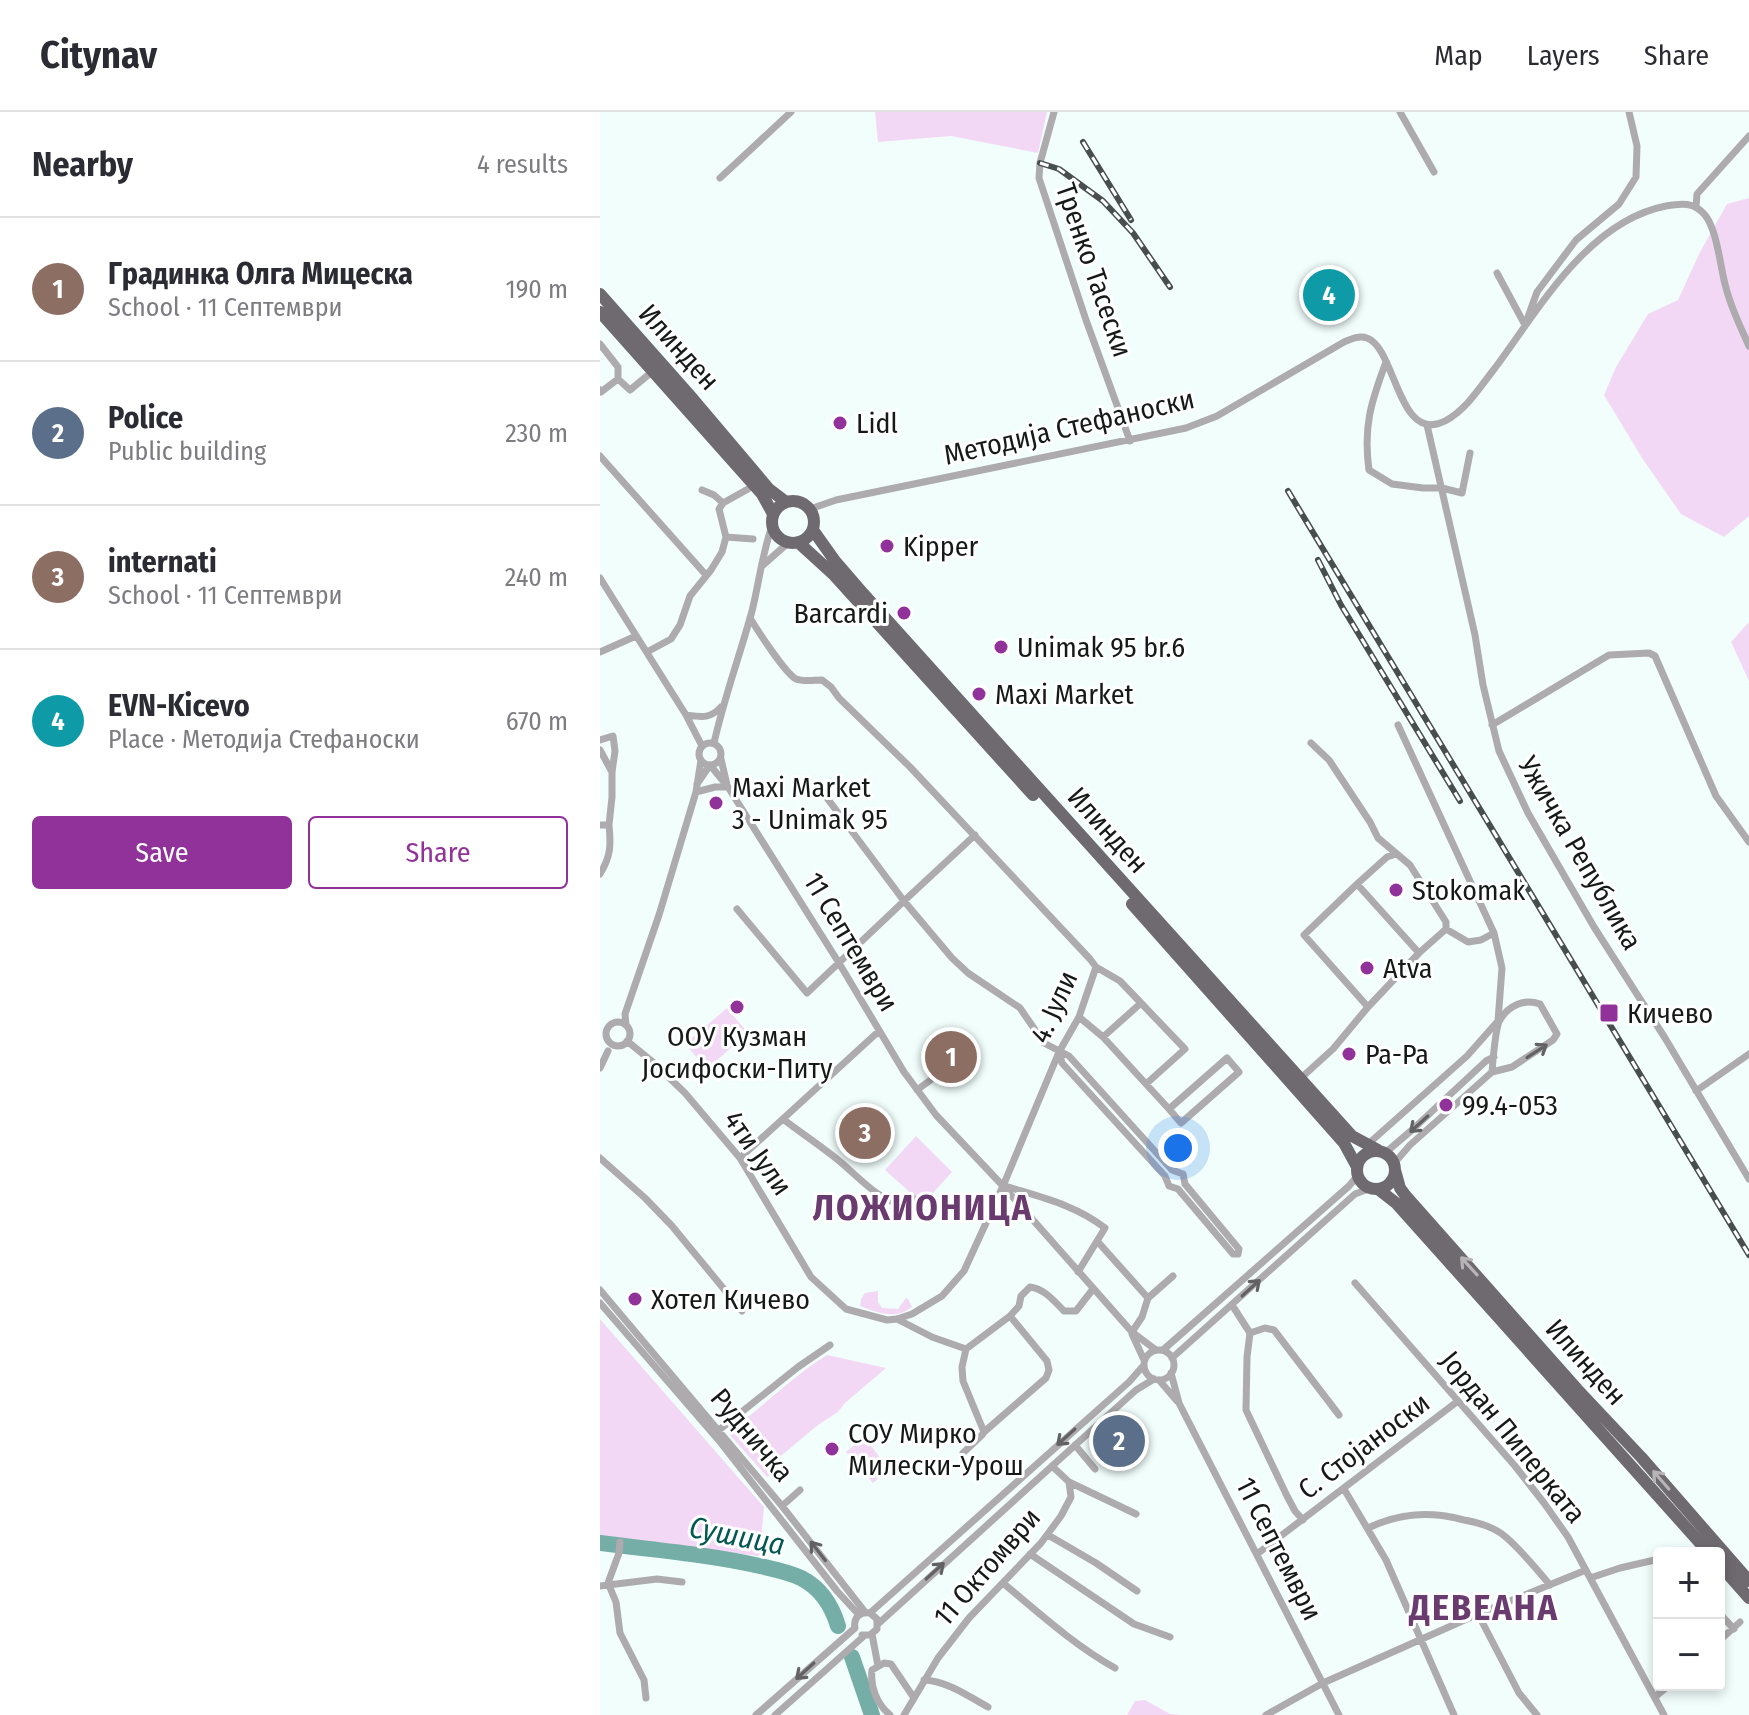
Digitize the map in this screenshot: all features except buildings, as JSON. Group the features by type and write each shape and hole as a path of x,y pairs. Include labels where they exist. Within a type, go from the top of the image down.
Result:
{"main road":[{"name":"Илинден","path":"600,294 769,489 786,502 799,502 810,509 813,530 860,590 1352,1136 1394,1162 1400,1188 1405,1195 1749,1581"},
{"name":"Илинден","path":"600,312 762,494 777,537 794,543 816,557 874,619 1284,1073 1344,1143 1363,1184 1396,1203 1704,1547"},
{"path":"773,520 780,505 786,502"},
{"path":"794,543 810,536 813,530"},
{"path":"1357,1171 1362,1157 1377,1149"},
{"path":"1375,1189 1384,1188 1392,1181 1395,1170"},
{"path":"1725,1571 1749,1598"}],"street":[{"path":"720,178 791,112"},
{"name":"Тренко Тасески","path":"1054,112 1039,178 1130,441"},
{"path":"1525,325 1537,292 1568,250 1619,204 1636,177 1637,146 1629,112"},
{"path":"1402,113 1434,172"},
{"path":"1696,207 1697,194 1749,136"},
{"path":"1427,425 1443,422 1477,394 1525,325 1574,263 1622,224 1638,214 1659,207 1687,203 1696,207 1709,222 1725,287 1749,346"},
{"path":"1497,273 1525,325"},
{"name":"Методија Стефаноски","path":"810,509 836,500 1186,428 1217,416 1356,337 1367,338 1376,344 1408,407 1417,419 1427,425"},
{"path":"600,344 618,367 618,379 630,390 653,371"},
{"path":"1386,362 1370,404 1366,447 1369,470 1392,484 1442,488 1462,493 1470,453"},
{"path":"600,390 618,379"},
{"name":"Ужичка Република","path":"1427,425 1475,635 1492,725 1504,763 1528,813 1594,927 1749,1179"},
{"path":"600,456 706,575"},
{"path":"647,652 671,639 680,625 690,596 722,552 726,537 719,509 723,503 748,489"},
{"path":"702,490 723,503"},
{"path":"714,743 722,705 750,618 773,520"},
{"path":"726,537 753,539"},
{"path":"762,567 779,550 794,543"},
{"path":"600,578 686,715 702,746"},
{"path":"737,909 807,993 975,835 831,687 822,680 794,678 750,618"},
{"path":"600,652 636,636"},
{"path":"1492,725 1609,655 1649,653 1655,656 1716,796 1749,842"},
{"path":"686,715 708,716 722,705"},
{"path":"1398,725 1494,933 1502,968 1492,1072"},
{"path":"600,740 613,736 615,747 612,797 604,825 611,839 608,861 600,874"},
{"path":"608,1051 627,1041 629,1032 625,1014 659,915 696,788 701,760 699,750 708,742 721,749 728,787"},
{"path":"1301,1078 1333,1049 1368,1007 1446,929 1446,922 1410,865 1378,838 1329,760 1311,743"},
{"path":"600,750 612,772"},
{"path":"696,788 710,765 721,759"},
{"path":"701,760 710,765 728,787"},
{"path":"696,788 728,787"},
{"name":"11 Септември","path":"728,787 917,1090 951,1133 1003,1186 1132,1332 1159,1350"},
{"path":"824,794 904,901 952,958 968,973 1020,1008 1044,1043 1069,1056 1172,1170 1183,1174 1185,1184 1239,1249 1238,1254 1233,1254 1178,1189 1169,1186 1165,1176 1062,1063 1059,1052"},
{"name":"4. Јули","path":"975,835 1096,967 1079,1017 1059,1052 1003,1186"},
{"path":"1368,1007 1304,935 1387,857 1396,854"},
{"path":"1357,884 1419,953"},
{"path":"1446,929 1468,942 1494,933"},
{"path":"1096,967 1120,981 1185,1049 1146,1084"},
{"path":"1377,1149 1515,1004 1533,1001 1540,1004 1557,1034 1553,1040 1512,1067 1492,1072 1410,1145 1397,1160 1395,1170"},
{"path":"1103,1037 1141,1003"},
{"path":"607,1027 625,1014"},
{"path":"1079,1017 1103,1037 1181,1123 1239,1072 1227,1058 1169,1109"},
{"path":"600,1021 607,1027"},
{"path":"616,1022 626,1025"},
{"path":"600,1068 608,1051 607,1027"},
{"path":"740,1158 879,1031"},
{"path":"608,1041 617,1046"},
{"name":"4ти Јули","path":"627,1041 685,1093 740,1158 811,1277 846,1309 887,1320 897,1319 932,1337 966,1349"},
{"path":"1696,1091 1749,1054"},
{"path":"1377,1149 1412,1130 1494,1057"},
{"path":"917,1090 936,1076"},
{"path":"783,1119 872,1190 899,1204 905,1205 913,1198"},
{"path":"600,1158 672,1226 742,1311"},
{"path":"871,1632 857,1632 854,1622 1129,1382 1149,1354 1159,1350 1349,1186 1357,1171"},
{"path":"897,1319 942,1296 964,1271 1003,1186 1070,1207 1105,1228 1078,1272"},
{"path":"1172,1358 1355,1194 1375,1189"},
{"path":"1098,1242 1148,1298"},
{"path":"1132,1332 1142,1317 1148,1298 1173,1276"},
{"name":"Јордан Пиперката","path":"1355,1283 1544,1503 1568,1537 1664,1715"},
{"path":"984,1432 963,1381 966,1349 1010,1316 1030,1287 1046,1293 1064,1311 1076,1311 1093,1289"},
{"name":"Рудничка","path":"600,1290 782,1506 865,1613"},
{"name":"Рудничка","path":"600,1303 721,1443 789,1531 865,1613 876,1617 871,1632"},
{"path":"1232,1305 1250,1333 1246,1410 1287,1496 1303,1520"},
{"path":"963,1453 1046,1378 1049,1370 1047,1361 1010,1316"},
{"path":"1250,1333 1265,1328 1274,1330 1339,1415"},
{"name":"11 Септември","path":"1132,1332 1144,1363"},
{"path":"719,1430 830,1345"},
{"path":"1159,1350 1172,1358"},
{"path":"775,1715 871,1632 1136,1390 1168,1377 1173,1367 1172,1358"},
{"path":"1144,1363 1146,1374 1156,1380"},
{"name":"11 Септември","path":"1171,1373 1179,1403 1339,1715"},
{"name":"11 Септември","path":"1156,1380 1179,1403"},
{"name":"С. Стојаноски","path":"1257,1554 1458,1401"},
{"path":"1075,1445 1095,1469"},
{"path":"1052,1466 1069,1482 1136,1514"},
{"name":"11 Октомври","path":"904,1715 938,1658 969,1618 1048,1535 1071,1497 1069,1482"},
{"path":"1344,1489 1386,1560 1454,1715"},
{"path":"782,1506 800,1490"},
{"path":"1368,1528 1386,1519 1413,1515 1441,1514 1478,1523 1500,1532 1550,1585"},
{"path":"1048,1535 1137,1591"},
{"path":"604,1584 619,1553 620,1542"},
{"path":"1030,1554 1134,1624 1170,1637"},
{"path":"1590,1578 1653,1560"},
{"path":"1266,1715 1323,1683 1420,1639 1586,1570"},
{"path":"604,1584 657,1579 682,1582"},
{"path":"1003,1583 1075,1642 1115,1668"},
{"path":"604,1584 616,1602 620,1633 644,1680 646,1698"},
{"path":"1478,1614 1519,1693 1537,1715"},
{"path":"1725,1619 1734,1629"},
{"path":"1725,1636 1740,1622"},
{"path":"756,1715 855,1628"},
{"path":"871,1632 878,1666"},
{"path":"890,1715 880,1706 870,1673 878,1666 891,1664 914,1698"},
{"path":"924,1680 935,1680 988,1707"},
{"path":"1655,1697 1662,1691"}],"shaded area":[{"path":"875,112 1047,112 1038,153 951,136 878,142"},
{"path":"1749,198 1749,516 1724,537 1681,514 1604,395 1616,367 1648,314 1678,300 1727,204"},
{"path":"1749,622 1749,681 1731,642"},
{"path":"727,1008 748,1033 707,1069 685,1044"},
{"path":"916,1136 952,1172 923,1204 885,1170"},
{"path":"878,1291 878,1302 882,1308 898,1309 906,1298 912,1307 893,1314 860,1306 865,1293"},
{"path":"600,1319 764,1507 762,1530 774,1547 772,1554 758,1556 600,1536"},
{"path":"827,1355 886,1368 838,1412 776,1460 776,1472 767,1477 729,1434 736,1427 764,1452 771,1444 748,1417"},
{"path":"864,1437 889,1469 873,1483 846,1452"},
{"path":"1145,1700 1170,1714 1182,1715 1127,1715 1135,1701"}],"waterway":[{"name":"Сушица","path":"600,1543 720,1558 791,1574 820,1592 838,1626"},
{"name":"Сушица","path":"852,1657 872,1715"}],"railway":[{"path":"1083,142 1131,220"},
{"path":"1040,163 1059,169 1103,201 1133,233 1170,287"},
{"path":"1288,491 1749,1255"},
{"path":"1318,560 1341,605 1460,801"}],"place":[{"name":"EVN-Kicevo","path":"1329,295"},
{"name":"Lidl","path":"840,423"},
{"name":"Kipper","path":"887,546"},
{"name":"Barcardi","path":"904,613"},
{"name":"Unimak 95 br.6","path":"1001,647"},
{"name":"Maxi Market","path":"979,694"},
{"name":"Maxi Market 3 - Unimak 95","path":"716,803"},
{"name":"Stokomak","path":"1396,890"},
{"name":"Atva","path":"1367,968"},
{"name":"ООУ Кузман Јосифоски-Питу","path":"737,1007"},
{"name":"Кичево","path":"1609,1013"},
{"name":"Ра-Ра","path":"1349,1054"},
{"name":"Градинка Олга Мицеска","path":"951,1057"},
{"name":"99.4-053","path":"1446,1105"},
{"name":"internati","path":"865,1133"},
{"name":"Хотел Кичево","path":"635,1299"},
{"name":"Police","path":"1119,1441"},
{"name":"СОУ Мирко Милески-Урош","path":"832,1449"}],"district":[{"name":"ЛОЖИОНИЦА","path":"923,1208"},
{"name":"ДЕВЕАНА","path":"1484,1608"}]}
